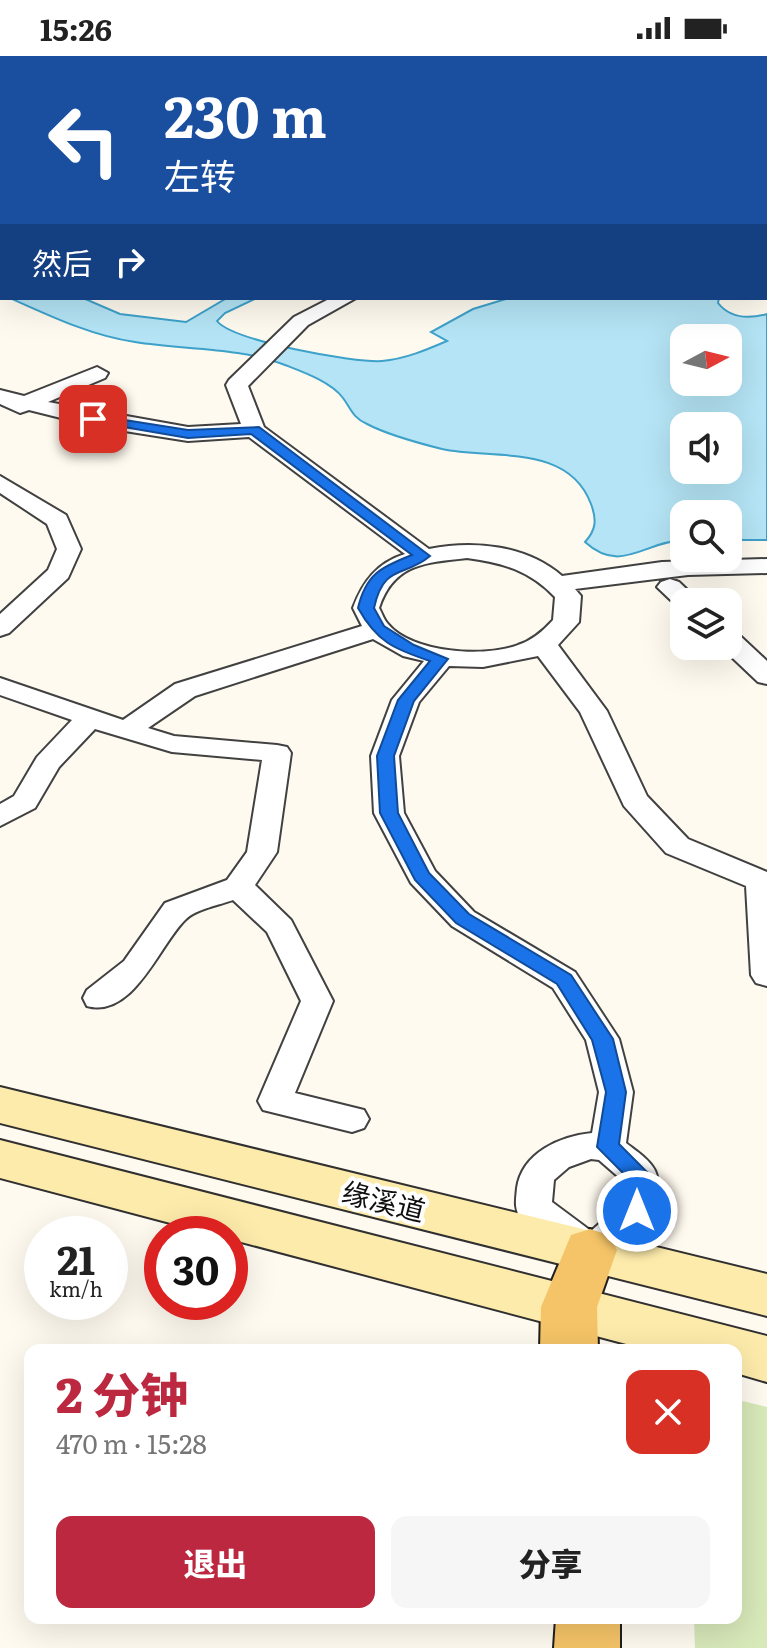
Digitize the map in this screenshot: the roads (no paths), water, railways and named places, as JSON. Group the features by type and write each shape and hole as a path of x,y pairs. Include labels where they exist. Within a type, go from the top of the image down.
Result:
{"main road":[{"name":"缘溪道","path":"0,1105 767,1295"},
{"path":"0,1159 577,1330 688,1344"},
{"path":"577,1330 598,1253"},
{"path":"742,1352 767,1359"},
{"path":"566,1624 566,1648"},
{"path":"587,1648 588,1624"}],"street":[{"path":"342,300 301,321 237,385 254,430 423,556"},
{"path":"0,415 97,373"},
{"path":"0,397 188,434 254,430"},
{"path":"0,483 58,520 69,549 59,573 0,628"},
{"path":"467,551 512,557 548,573 557,584 568,596 566,622 543,644 501,658 440,659 408,649 378,629 366,608 371,586 391,568 423,556 467,551"},
{"path":"557,584 647,571 723,565 767,566"},
{"path":"126,730 185,690 378,629"},
{"path":"543,644 593,711 634,800 677,846 764,882 767,975"},
{"path":"742,652 767,676"},
{"path":"440,659 406,700 385,756 389,813 422,876 463,919 564,980 602,1039 616,1092 608,1147"},
{"path":"0,686 172,744 277,753 262,852 238,887 176,910 135,969 99,998"},
{"path":"0,817 25,802 47,763 90,718"},
{"path":"238,887 280,927 317,1001 275,1101 352,1119"},
{"path":"589,1146 608,1147 640,1176 637,1211 598,1253 533,1208 537,1174 556,1158 589,1146"}],"water":[{"path":"15,300 88,300 120,314 186,322 224,300 253,300 225,313 217,321 228,329 269,343 368,361 407,356 447,341 431,332 473,309 502,300 719,300 723,308 734,314 747,317 767,314 767,540 742,540 742,500 670,500 670,542 633,554 610,556 585,542 595,520 591,504 580,485 565,471 547,463 442,449 384,432 362,422 331,387 267,359 154,345 103,335"}]}
